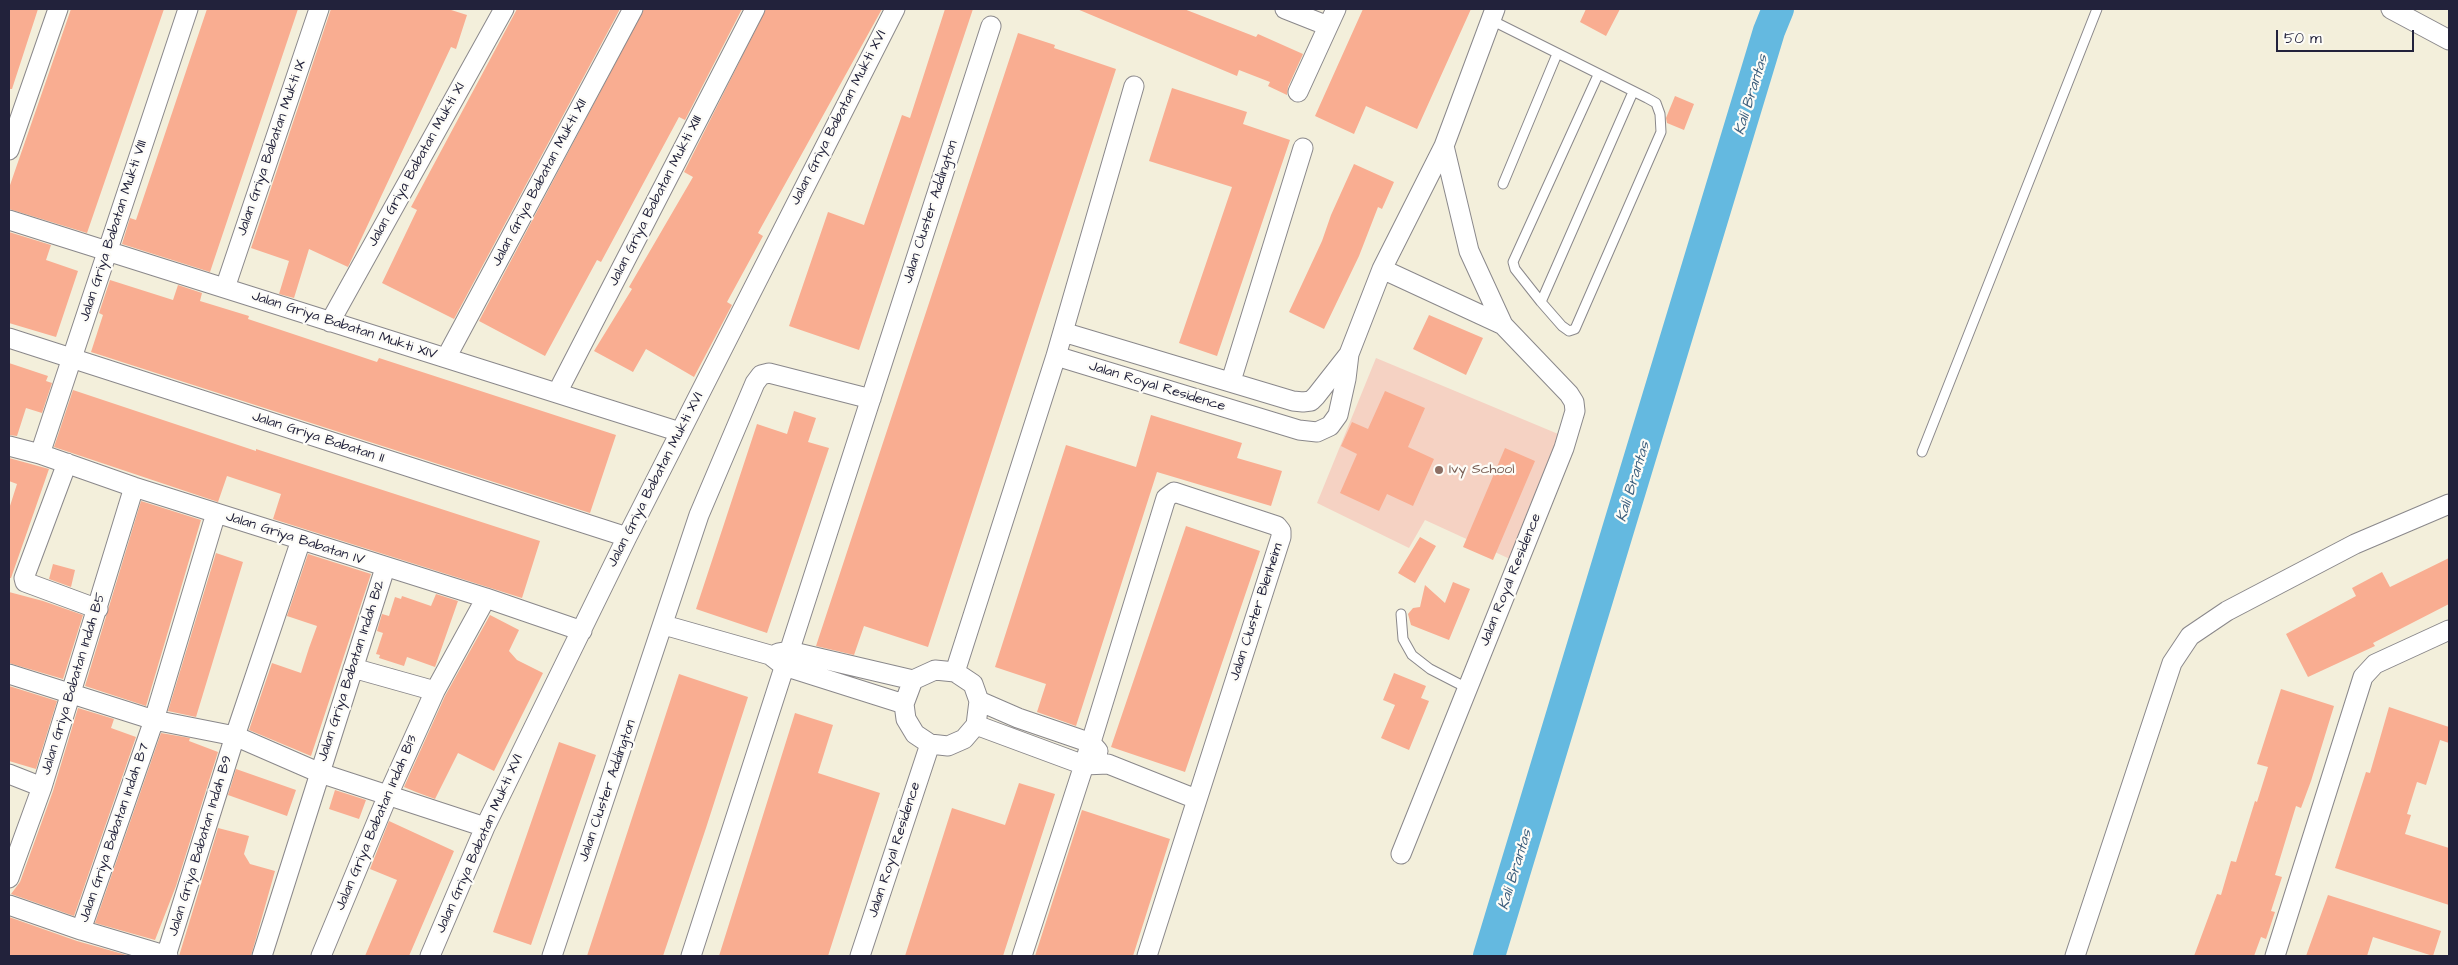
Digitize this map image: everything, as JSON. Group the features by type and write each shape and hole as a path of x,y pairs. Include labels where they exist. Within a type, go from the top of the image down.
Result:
{"street":[{"path":"9,150 58,9"},
{"name":"Jalan Griya Babatan Mukti VIII","path":"40,454 188,9"},
{"name":"Jalan Griya Babatan Mukti IX","path":"225,288 318,9"},
{"name":"Jalan Griya Babatan Mukti XI","path":"330,322 504,9"},
{"name":"Jalan Griya Babatan Mukti XII","path":"446,358 633,9"},
{"name":"Jalan Griya Babatan Mukti XIII","path":"557,393 755,9"},
{"name":"Jalan Griya Babatan Mukti XVI","path":"430,956 485,827 627,537 895,9"},
{"path":"1285,9 1328,26"},
{"path":"1298,92 1336,9"},
{"path":"2391,9 2449,40"},
{"name":"Jalan Royal Residence","path":"1056,356 1299,430 1317,432 1330,426 1338,415 1350,350 1382,269 1444,146 1493,14"},
{"name":"Jalan Cluster Addington","path":"690,956 781,658 871,398 991,26"},
{"path":"955,672 1056,356 1134,86"},
{"name":"Jalan Royal Residence","path":"1401,854 1564,448 1574,417 1574,402 1569,394 1503,325 1469,251 1444,146"},
{"name":"Jalan Royal Residence","path":"1232,381 1303,148"},
{"name":"Jalan Griya Babatan Mukti XIV","path":"9,220 680,432"},
{"name":"Jalan Royal Residence","path":"1382,269 1503,325"},
{"name":"Jalan Royal Residence","path":"1063,332 1232,381 1293,401 1311,401 1350,350"},
{"name":"Jalan Griya Babatan II","path":"9,338 627,537"},
{"name":"Jalan Cluster Addington","path":"552,956 664,625 699,515 755,383 761,375 769,372 871,398"},
{"name":"Jalan Griya Babatan IV","path":"9,446 40,454 134,488 486,598 582,631"},
{"path":"67,463 24,578 25,582 98,608"},
{"name":"Jalan Griya Babatan Indah B5","path":"9,878 72,694 134,488"},
{"name":"Jalan Cluster Blenheim","path":"1022,956 1091,743 1166,498 1169,493 1174,492 1277,526 1281,531 1281,537 1147,956"},
{"path":"2075,956 2172,664 2190,636 2226,611 2346,549 2449,504"},
{"name":"Jalan Griya Babatan Indah B7","path":"9,904 81,930 154,720 216,513"},
{"name":"Jalan Griya Babatan Indah B9","path":"81,930 167,956 235,736 301,540"},
{"name":"Jalan Griya Babatan Indah B12","path":"320,773 385,568"},
{"name":"Jalan Griya Babatan Indah B13","path":"321,956 388,795 435,691 486,598"},
{"path":"664,625 781,658 904,704"},
{"path":"2275,956 2363,676 2375,664 2449,630"},
{"path":"781,658 914,680 935,670 955,672 973,684 979,702 976,725 964,739 948,746 930,744 915,734 906,718 904,704 914,680"},
{"path":"353,668 435,691"},
{"name":"Jalan Griya Babatan Indah B12","path":"9,674 154,720 235,736 320,773 485,827"},
{"path":"979,702 1018,718 1091,743 1108,764"},
{"path":"976,725 1084,765 1108,764 1196,799"},
{"name":"Jalan Royal Residence","path":"860,956 930,744"},
{"path":"262,956 320,773"},
{"path":"9,774 42,786"}],"lane":[{"path":"1922,452 2097,9"},
{"path":"1493,14 1557,54 1656,103 1660,114 1661,132 1575,329 1569,331 1562,326 1541,302 1515,269 1513,262 1598,75"},
{"path":"1504,184 1557,54"},
{"path":"1541,302 1633,92"},
{"path":"1401,614 1403,639 1412,655 1430,669 1467,688"}],"shaded area":[{"name":"Ivy School","path":"1376,358 1563,436 1510,559 1425,520 1409,548 1317,503"}],"building":[{"path":"9,9 38,9 12,89 9,89"},
{"path":"71,9 164,9 87,233 9,209 9,188"},
{"path":"207,9 298,9 210,272 122,244 130,218 136,220"},
{"path":"331,9 448,9 467,15 456,49 451,47 348,267 309,249 294,298 279,294 289,261 251,248"},
{"path":"517,9 620,9 454,319 382,283 417,210 411,207"},
{"path":"644,9 742,9 685,120 679,117 601,262 597,260 545,356 479,321"},
{"path":"766,9 882,9 758,233 763,236 727,302 732,305 694,377 646,349 633,372 594,351 632,289 629,287 693,177 684,172"},
{"path":"945,9 973,9 859,350 789,326 828,212 864,225 902,115 910,118"},
{"path":"1077,9 1184,9 1256,37 1258,34 1303,54 1288,87 1287,95 1268,86 1270,82 1239,70 1237,76"},
{"path":"1363,9 1471,9 1417,129 1366,106 1354,134 1315,116"},
{"path":"1586,9 1620,9 1606,36 1580,22"},
{"path":"1018,33 1055,45 1054,48 1116,69 928,647 864,626 854,655 816,646"},
{"path":"1172,88 1247,112 1243,124 1290,140 1217,356 1179,343 1232,187 1149,161"},
{"path":"1675,96 1694,104 1684,130 1667,123 1666,118"},
{"path":"1354,164 1394,182 1382,209 1378,207 1359,256 1324,329 1289,312 1322,241 1331,215"},
{"path":"9,232 51,245 46,260 78,271 56,337 9,323"},
{"path":"110,280 173,300 178,285 202,293 200,301 249,316 248,319 377,362 379,358 616,435 590,513 91,352 103,315 99,313"},
{"path":"1429,315 1483,338 1466,375 1413,349"},
{"path":"9,363 48,376 46,381 52,383 42,413 26,408 17,436 9,435"},
{"path":"73,390 256,451 256,449 540,541 522,598 273,519 281,494 227,476 218,502 54,447"},
{"path":"1385,391 1425,408 1408,447 1434,459 1413,506 1387,494 1379,511 1340,493 1357,454 1341,446 1352,422 1368,429"},
{"path":"794,411 816,418 808,442 829,448 767,633 696,609 757,424 787,434"},
{"path":"1151,415 1242,443 1237,458 1282,471 1271,506 1157,472 1076,726 1037,712 1046,684 995,667 1066,445 1136,467"},
{"path":"1505,448 1535,461 1493,560 1463,547"},
{"path":"9,458 49,469 11,578 9,578 9,509 17,484 9,481"},
{"path":"141,501 201,520 146,706 85,686"},
{"path":"1186,526 1260,551 1185,772 1111,747"},
{"path":"1420,537 1436,546 1415,583 1398,573"},
{"path":"216,553 243,562 196,717 168,711"},
{"path":"308,554 371,574 311,756 249,730 272,663 301,673 317,626 287,616"},
{"path":"2449,558 2449,604 2373,643 2375,646 2308,677 2286,634 2356,596 2352,588 2382,572 2390,587"},
{"path":"53,564 75,570 71,587 49,579"},
{"path":"1453,582 1470,589 1449,640 1411,625 1408,614 1413,608 1420,607 1425,585 1445,603"},
{"path":"9,592 83,615 63,679 9,663"},
{"path":"436,594 458,601 435,667 407,657 404,666 379,658 380,655 376,654 383,633 377,631 382,614 389,616 395,597 401,599 402,596 431,606"},
{"path":"490,615 519,630 509,651 517,660 543,673 494,771 458,753 435,799 404,787 445,696"},
{"path":"1394,673 1426,686 1421,698 1429,701 1409,750 1381,738 1395,705 1383,700"},
{"path":"679,674 748,697 706,828 663,956 587,956"},
{"path":"9,686 57,701 36,769 9,761"},
{"path":"2281,689 2334,706 2311,781 2301,808 2296,806 2275,875 2282,877 2271,911 2275,912 2266,939 2261,937 2254,956 2194,956 2217,894 2221,895 2231,861 2236,862 2255,801 2257,802 2268,767 2257,764"},
{"path":"2389,707 2449,727 2449,743 2440,740 2426,785 2417,782 2407,814 2411,815 2405,834 2449,848 2449,905 2335,868 2366,772 2370,773"},
{"path":"78,708 114,719 111,728 136,737 74,916 11,894 20,882 53,791"},
{"path":"795,713 833,725 818,773 880,793 828,956 719,956"},
{"path":"161,733 190,738 189,741 218,752 176,886 155,940 95,923"},
{"path":"559,742 596,755 531,945 493,932"},
{"path":"236,769 296,790 287,816 228,795"},
{"path":"1019,783 1055,794 1003,956 905,956 952,808 1005,825"},
{"path":"335,790 366,800 359,819 329,809"},
{"path":"1082,810 1170,839 1133,956 1035,956"},
{"path":"389,821 454,851 409,956 365,956 397,880 370,869"},
{"path":"218,828 249,836 244,854 250,864 275,871 251,956 179,956"},
{"path":"2328,895 2441,931 2433,956 2373,937 2367,956 2306,956"},
{"path":"9,917 77,941 130,956 10,956"}],"waterway":[{"name":"Kali Brantas","path":"1489,956 1769,31 1778,9"}],"place":[{"name":"Ivy School","path":"1439,470"}]}
